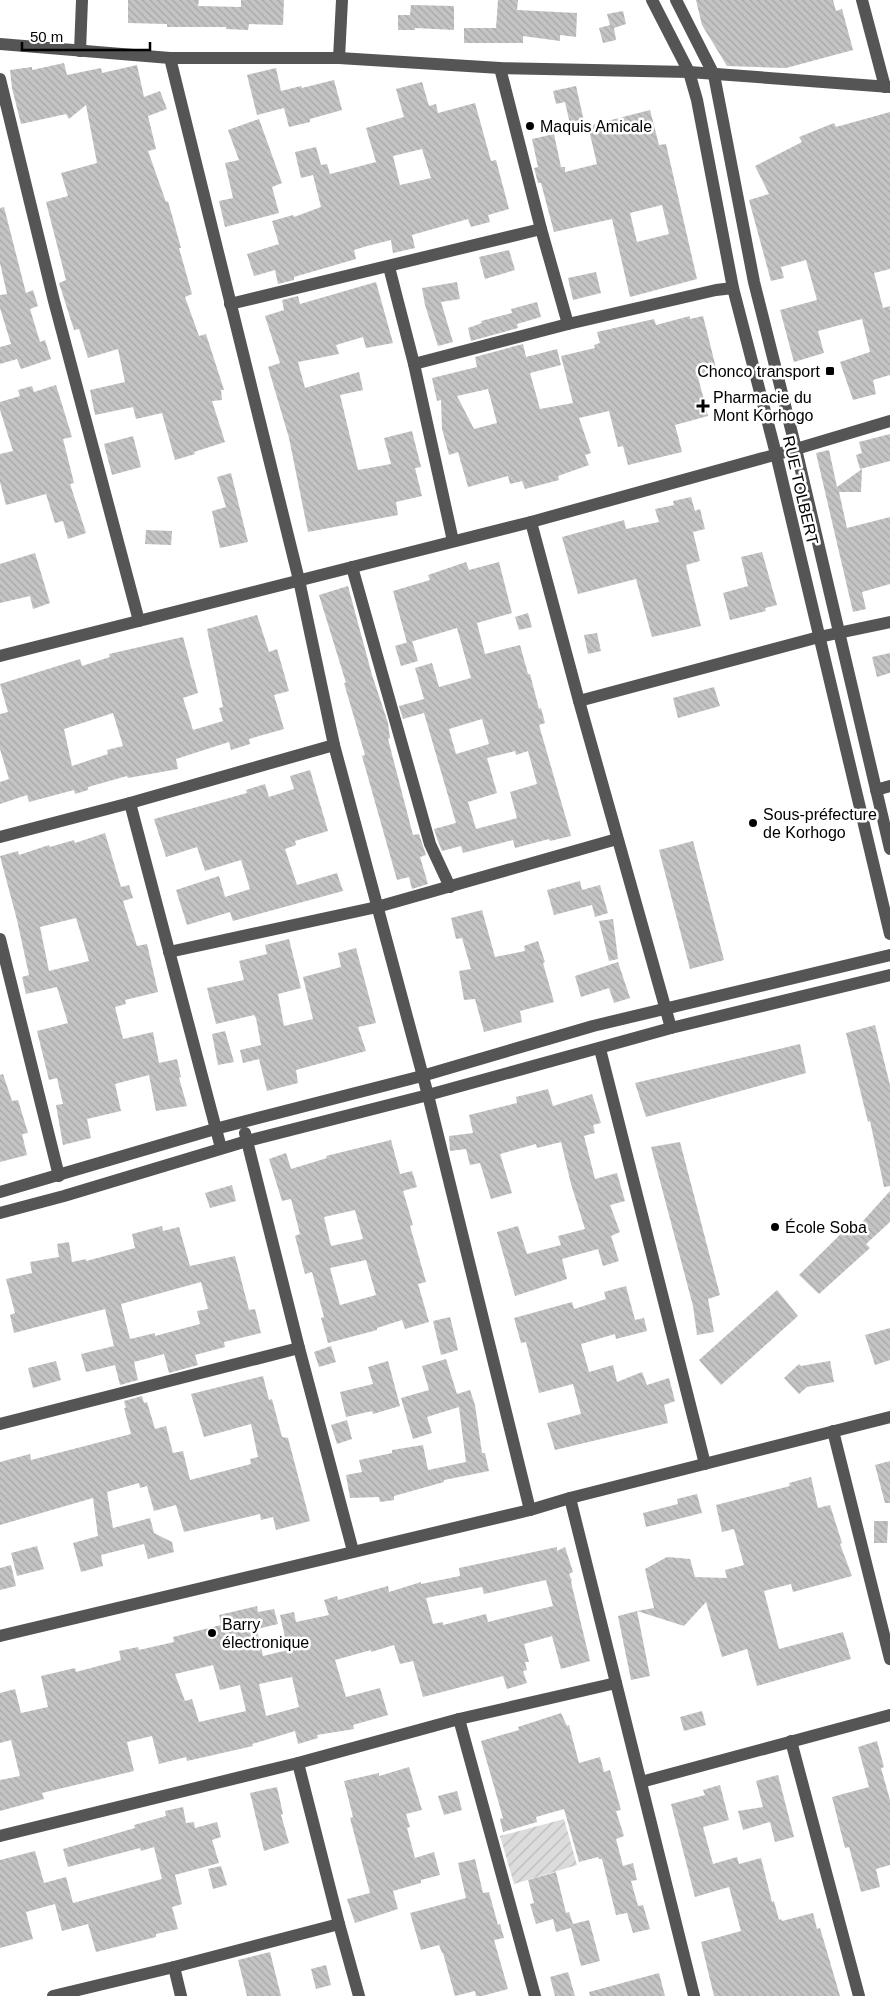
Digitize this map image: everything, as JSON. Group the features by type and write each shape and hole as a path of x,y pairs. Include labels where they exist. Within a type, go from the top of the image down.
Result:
{"street":[{"path":"80,51 82,0"},
{"path":"339,58 342,0"},
{"name":"RUE TOLBERT","path":"652,0 689,72 697,100 734,288 776,454 890,934"},
{"name":"RUE TOLBERT","path":"676,0 714,75 754,282 796,449 890,849"},
{"path":"0,44 170,58 339,58 500,68 689,72 887,87 862,0"},
{"path":"170,58 299,580 334,745 428,1095 530,1510"},
{"path":"500,68 568,324"},
{"path":"0,79 54,301 139,621"},
{"path":"230,304 542,229"},
{"path":"389,267 414,364 453,541"},
{"path":"414,364 568,324 716,290 734,288"},
{"path":"0,656 531,522 890,421"},
{"path":"531,522 578,701 672,1028"},
{"path":"352,567 430,844 450,887"},
{"path":"578,701 819,637 890,622"},
{"path":"0,837 130,803 334,745"},
{"path":"876,790 890,786"},
{"path":"130,803 221,1148"},
{"path":"169,952 377,907 617,839"},
{"path":"0,939 59,1176"},
{"path":"0,1192 215,1129 422,1076 593,1026 890,955"},
{"path":"0,1213 64,1196 247,1140 428,1095 672,1028 890,975"},
{"path":"600,1049 705,1464"},
{"path":"243,1122 299,1348 354,1551"},
{"path":"0,1424 299,1348"},
{"path":"0,1634 530,1510 570,1498 890,1417"},
{"path":"833,1431 890,1659"},
{"path":"570,1498 694,1996"},
{"path":"0,1836 298,1763 459,1718 616,1683"},
{"path":"641,1782 890,1715"},
{"path":"459,1718 535,1996"},
{"path":"791,1741 859,1996"},
{"path":"298,1763 359,1996"},
{"path":"53,1996 339,1924"},
{"path":"174,1967 180,1996"}],"shaded area":[{"path":"564,1819 577,1865 514,1884 500,1836"}],"building":[{"path":"128,0 199,0 198,6 241,7 241,0 284,0 283,25 249,24 248,30 226,29 226,27 167,27 167,24 128,23"},
{"path":"498,0 518,0 517,10 577,13 576,37 560,35 560,41 523,36 523,43 464,43 464,28 496,28"},
{"path":"696,0 833,0 836,11 842,9 853,50 786,68 727,66 702,25"},
{"path":"411,5 454,6 454,30 415,28 415,30 398,30 398,15 410,15"},
{"path":"623,11 626,24 614,28 616,40 603,43 599,28 610,25 607,14"},
{"path":"64,63 67,75 101,68 102,73 137,65 144,97 160,91 167,109 148,116 156,149 148,151 166,202 168,201 181,248 179,248 192,294 185,297 199,336 206,334 224,390 221,390 222,400 212,401 225,442 194,452 195,454 175,460 162,413 136,419 133,407 95,415 90,390 125,382 118,349 88,358 79,329 74,330 59,283 66,280 46,202 68,196 61,173 97,163 86,105 69,119 66,114 21,124 12,88 10,70 32,67 32,70"},
{"path":"276,68 281,91 334,80 342,110 310,119 310,122 289,127 284,108 257,115 247,75"},
{"path":"422,82 429,106 436,104 438,113 475,103 491,161 496,160 509,209 488,215 490,222 471,227 468,219 412,235 415,248 393,253 391,240 354,250 356,259 294,277 294,280 278,284 275,270 254,276 247,254 279,244 272,221 293,215 294,217 321,207 313,175 301,178 295,152 316,147 321,165 327,164 330,174 376,162 366,128 404,117 396,89","holes":["422,149 431,178 400,185 393,156"]},
{"path":"576,86 586,130 572,133 565,102 556,104 553,91"},
{"path":"650,110 659,145 666,144 697,279 630,297 612,219 554,232 541,183 538,183 534,168 538,167 532,139 554,134 561,167 565,167 565,172 597,164 588,126","holes":["662,205 669,234 637,242 630,213"]},
{"path":"890,112 890,269 874,273 883,308 890,306 890,375 873,380 876,394 853,400 840,362 870,352 862,319 818,331 824,353 794,362 780,310 817,300 806,260 781,267 784,278 771,281 749,200 769,194 755,166 802,142 799,137 834,123 836,127"},
{"path":"259,119 282,183 272,187 279,213 225,227 219,201 233,198 225,163 239,160 228,130"},
{"path":"4,207 26,293 33,290 38,306 30,309 40,342 45,340 51,359 21,369 17,359 0,364 0,347 11,344 0,308 0,295 7,294 0,263 0,208"},
{"path":"509,250 515,270 485,279 479,257"},
{"path":"596,272 601,293 573,300 568,278"},
{"path":"376,282 393,343 366,348 363,337 336,345 339,354 298,362 305,388 359,372 363,390 340,395 358,470 391,464 384,438 412,431 421,467 415,468 422,496 396,502 398,515 308,532 289,438 268,367 280,363 265,316 284,310 282,300 298,296 300,304"},
{"path":"457,282 460,299 441,302 453,342 438,346 425,305 422,288"},
{"path":"537,302 541,317 517,324 518,328 471,341 468,328 482,323 481,321 512,313 511,309"},
{"path":"690,316 690,319 703,316 717,372 698,377 708,416 675,425 682,452 628,465 623,446 618,447 609,411 579,418 591,453 585,455 589,465 558,476 559,480 525,489 522,481 510,484 508,476 468,487 458,452 449,455 442,429 441,400 437,401 432,378 477,367 475,357 523,344 526,357 557,349 561,365 530,373 540,409 573,403 561,356 595,348 594,345 600,343 597,332 654,319 656,325","holes":["488,389 497,423 474,429 457,396"]},
{"path":"56,385 72,437 63,439 74,483 70,484 86,533 68,539 63,521 55,523 46,494 6,505 0,482 0,454 13,451 0,410 0,402 20,396 18,390 32,386 34,392"},
{"path":"890,434 890,461 860,469 856,455 862,453 859,442"},
{"path":"133,436 141,467 112,475 104,444"},
{"path":"829,450 837,487 862,469 861,492 839,492 847,528 890,517 890,584 862,592 866,609 853,612 816,453"},
{"path":"231,473 248,542 220,548 212,511 226,507 217,477"},
{"path":"691,497 695,511 700,509 705,529 693,532 700,561 686,565 701,626 652,637 636,579 578,594 562,537 624,520 626,529 659,522 655,509 674,505 673,501"},
{"path":"146,530 172,531 171,545 145,544"},
{"path":"762,552 777,605 765,608 766,611 730,620 723,593 748,586 741,557"},
{"path":"35,553 50,603 33,609 30,596 0,603 0,564"},
{"path":"466,562 469,570 499,562 512,613 477,623 485,654 520,645 539,709 541,708 545,723 539,725 571,836 550,841 549,839 515,848 513,840 463,853 461,846 442,851 434,829 456,823 424,713 403,719 399,706 424,699 415,668 432,663 439,687 471,678 457,628 407,643 393,591 430,580 428,575","holes":["482,719 489,744 456,754 449,729","515,751 516,755 528,751 537,784 510,792 517,818 476,829 468,802 497,793 487,758"]},
{"path":"348,586 372,675 388,723 390,738 388,739 413,835 419,834 426,855 420,857 428,884 412,889 409,877 397,880 362,756 365,755 344,683 346,683 319,595"},
{"path":"528,613 532,627 519,630 515,617"},
{"path":"257,615 269,652 277,649 289,691 274,695 284,729 249,739 250,744 231,750 229,742 176,759 178,769 128,778 127,776 88,787 88,790 75,794 74,790 29,802 27,795 0,804 0,782 9,779 0,749 0,714 8,712 0,684 80,659 82,666 110,657 109,654 183,637 198,693 183,698 193,730 223,721 219,708 223,707 207,629","holes":["113,713 123,746 107,750 108,754 72,766 64,729"]},
{"path":"597,633 601,651 588,654 584,635"},
{"path":"412,641 418,661 401,666 395,646"},
{"path":"890,653 890,673 877,677 872,657"},
{"path":"714,687 720,706 678,718 673,698"},
{"path":"310,770 328,831 295,841 296,845 285,849 297,885 337,873 343,891 233,921 230,912 187,925 176,890 219,876 225,897 250,889 241,860 205,871 197,847 166,857 154,819 247,793 246,790 265,784 269,797 294,789 290,776"},
{"path":"105,833 121,887 129,885 133,898 123,901 137,946 147,944 158,992 125,1000 126,1004 115,1007 123,1039 153,1032 159,1063 177,1059 181,1077 179,1078 187,1106 156,1111 149,1075 115,1084 121,1111 87,1119 91,1138 63,1145 56,1105 63,1104 57,1078 49,1080 37,1031 68,1023 57,987 26,994 22,977 29,975 0,856 18,851 19,855 49,845 50,847 74,840 75,843","holes":["76,918 89,961 49,971 40,927"]},
{"path":"693,841 724,960 690,969 659,850"},
{"path":"580,881 582,890 600,885 608,913 595,917 592,905 554,915 547,890"},
{"path":"482,910 495,957 525,951 524,946 538,941 554,1002 520,1011 522,1022 484,1032 475,999 464,1000 459,971 471,969 462,938 456,939 451,918"},
{"path":"613,919 618,959 609,961 599,921"},
{"path":"289,939 301,988 278,994 284,1026 313,1019 303,977 341,967 338,953 356,948 376,1023 358,1027 366,1051 296,1070 298,1083 267,1091 259,1059 243,1063 240,1050 261,1045 256,1018 254,1015 216,1024 207,988 244,980 239,961 267,954 265,945"},
{"path":"618,962 630,998 614,1003 609,988 581,997 575,976"},
{"path":"875,1025 890,1085 890,1186 884,1187 870,1121 868,1122 846,1033"},
{"path":"225,1031 234,1062 218,1065 212,1034"},
{"path":"800,1044 806,1073 646,1117 635,1083"},
{"path":"3,1074 12,1101 18,1100 28,1133 22,1134 27,1155 0,1162 0,1075"},
{"path":"548,1089 553,1106 592,1094 601,1123 593,1125 595,1133 584,1136 595,1179 617,1173 625,1201 610,1205 620,1232 611,1236 619,1261 603,1266 598,1249 562,1259 567,1279 515,1296 497,1232 518,1226 527,1254 561,1245 558,1236 585,1229 571,1184 561,1142 537,1148 536,1144 500,1154 512,1193 491,1199 480,1163 470,1165 466,1149 450,1151 449,1136 473,1133 469,1115 517,1103 516,1097"},
{"path":"391,1140 400,1174 412,1171 417,1187 403,1191 413,1225 410,1226 426,1282 418,1284 429,1322 405,1329 402,1320 377,1328 377,1330 328,1343 321,1318 324,1317 312,1272 305,1274 295,1236 300,1234 291,1199 282,1201 269,1159 286,1153 291,1169 327,1158 326,1156","holes":["355,1210 363,1239 331,1246 324,1217","366,1260 376,1295 340,1305 330,1268"]},
{"path":"680,1142 720,1295 708,1299 714,1332 697,1335 693,1306 651,1147"},
{"path":"232,1185 236,1201 210,1208 205,1193"},
{"path":"890,1191 890,1222 866,1244 870,1248 819,1294 799,1275 849,1226 854,1231"},
{"path":"162,1226 163,1231 179,1227 190,1266 235,1256 249,1310 255,1309 261,1333 224,1342 225,1347 195,1355 198,1365 169,1373 164,1354 134,1362 138,1380 120,1385 115,1365 86,1372 81,1354 114,1346 105,1309 14,1333 10,1315 15,1313 6,1279 32,1273 30,1262 59,1257 57,1244 69,1242 72,1262 86,1259 86,1261 135,1248 132,1234","holes":["201,1282 208,1309 197,1311 200,1324 155,1336 155,1333 130,1339 121,1304"]},
{"path":"626,1286 635,1320 644,1318 647,1331 616,1339 615,1334 581,1344 589,1372 613,1365 617,1382 642,1372 647,1385 669,1378 675,1401 664,1405 668,1423 555,1450 547,1423 581,1414 573,1384 539,1393 526,1342 521,1343 514,1318 572,1302 574,1309 606,1299 604,1292"},
{"path":"777,1290 798,1316 721,1385 699,1360"},
{"path":"450,1317 458,1350 441,1355 433,1321"},
{"path":"890,1328 890,1360 875,1365 865,1335"},
{"path":"331,1346 336,1362 319,1367 314,1352"},
{"path":"446,1359 457,1394 470,1390 475,1405 482,1453 485,1453 489,1471 444,1480 444,1482 394,1496 394,1500 380,1502 379,1497 350,1498 346,1475 362,1472 359,1460 392,1453 392,1450 423,1445 428,1470 466,1462 459,1407 427,1417 432,1433 413,1439 401,1398 429,1390 422,1366"},
{"path":"56,1361 61,1380 33,1388 28,1368"},
{"path":"388,1361 400,1406 373,1414 372,1411 346,1417 340,1392 373,1384 368,1367"},
{"path":"830,1361 834,1382 807,1387 799,1394 784,1378 799,1364 801,1366"},
{"path":"263,1376 269,1400 272,1399 282,1437 288,1438 310,1521 276,1530 273,1517 261,1520 260,1514 184,1532 176,1505 154,1511 147,1486 140,1488 139,1483 107,1492 113,1528 150,1518 154,1533 172,1542 174,1552 148,1559 144,1544 101,1555 103,1566 81,1572 73,1543 98,1536 93,1498 0,1525 0,1462 30,1454 31,1460 131,1434 124,1401 142,1396 144,1403 147,1402 155,1429 166,1426 173,1453 183,1451 190,1480 251,1464 250,1459 258,1457 251,1424 204,1437 191,1394"},
{"path":"347,1420 352,1439 337,1444 331,1425"},
{"path":"890,1461 890,1503 885,1503 875,1465"},
{"path":"811,1477 818,1508 830,1505 842,1543 840,1544 852,1576 793,1592 791,1584 764,1591 779,1649 843,1632 851,1659 757,1686 747,1649 722,1657 706,1602 684,1626 637,1611 654,1608 645,1569 667,1557 690,1559 695,1577 727,1578 725,1570 744,1565 734,1529 722,1532 716,1505 790,1486 789,1483"},
{"path":"697,1494 702,1513 646,1527 643,1513 678,1504 677,1499"},
{"path":"874,1521 888,1521 887,1543 874,1543"},
{"path":"37,1546 44,1569 17,1576 11,1553"},
{"path":"557,1547 557,1551 565,1547 573,1572 569,1574 590,1661 561,1669 552,1636 524,1644 529,1662 525,1662 527,1670 523,1671 527,1683 507,1689 503,1676 423,1697 413,1661 400,1664 394,1645 371,1652 371,1650 335,1660 346,1697 380,1688 388,1715 353,1725 354,1729 317,1735 318,1738 298,1744 295,1731 252,1744 253,1746 187,1761 186,1757 159,1764 152,1736 127,1742 134,1771 42,1793 44,1799 0,1811 0,1780 20,1776 11,1740 0,1743 0,1693 15,1689 21,1713 48,1707 41,1676 75,1668 76,1672 121,1660 119,1651 138,1647 139,1650 174,1642 173,1637 221,1625 219,1615 257,1606 258,1612 274,1609 278,1624 257,1629 263,1656 288,1650 280,1615 294,1612 296,1622 329,1615 324,1600 337,1596 338,1600 388,1586 389,1592 421,1582 421,1584 460,1576 459,1568","holes":["546,1580 553,1606 488,1622 486,1614 443,1625 443,1622 433,1624 426,1598 482,1587 484,1594","213,1665 220,1690 240,1685 246,1711 199,1722 192,1699 185,1701 175,1674","292,1677 299,1707 266,1716 259,1684"]},
{"path":"11,1565 16,1586 0,1590 0,1568"},
{"path":"637,1611 650,1676 631,1680 618,1616"},
{"path":"702,1711 706,1725 684,1731 680,1717"},
{"path":"561,1713 567,1726 569,1725 579,1763 600,1757 604,1772 610,1770 621,1810 616,1811 624,1836 616,1839 623,1866 633,1863 637,1880 631,1881 638,1906 643,1905 650,1929 633,1933 627,1913 616,1915 602,1859 598,1857 579,1862 564,1809 536,1817 537,1822 503,1832 500,1819 503,1818 481,1741 519,1730 518,1727"},
{"path":"877,1741 884,1767 881,1768 890,1800 890,1865 876,1869 880,1887 861,1892 849,1847 845,1848 832,1797 869,1787 858,1747"},
{"path":"409,1767 422,1810 406,1814 410,1827 407,1828 415,1858 434,1852 440,1875 393,1891 398,1909 355,1923 347,1899 370,1893 350,1818 353,1817 344,1781 379,1773 379,1776"},
{"path":"778,1775 794,1837 775,1842 770,1822 743,1830 738,1811 763,1807 756,1781"},
{"path":"720,1785 729,1820 703,1827 713,1864 737,1857 739,1864 761,1858 772,1902 774,1901 779,1920 781,1919 782,1921 813,1913 817,1929 820,1928 840,1996 714,1996 701,1942 741,1931 729,1887 695,1897 671,1804 705,1795 703,1790"},
{"path":"277,1787 283,1814 281,1815 289,1843 264,1851 250,1793"},
{"path":"457,1791 462,1810 444,1815 438,1796"},
{"path":"183,1807 186,1823 194,1822 195,1828 217,1822 221,1837 212,1840 219,1863 175,1875 182,1904 172,1907 178,1929 156,1934 156,1937 96,1952 88,1924 62,1931 55,1904 26,1912 33,1939 0,1948 0,1860 35,1851 44,1883 66,1877 73,1903 162,1879 154,1847 141,1851 140,1848 68,1867 63,1849 135,1828 134,1825 166,1816 165,1811"},
{"path":"475,1859 483,1893 489,1892 498,1925 500,1924 504,1938 494,1940 508,1989 482,1996 476,1996 475,1991 455,1996 439,1945 421,1950 410,1913 466,1898 458,1863"},
{"path":"221,1866 227,1885 213,1889 208,1869"},
{"path":"556,1872 566,1913 569,1912 573,1924 589,1920 600,1961 581,1966 571,1928 556,1932 553,1919 536,1924 530,1904 534,1903 528,1880"},
{"path":"270,1952 281,1996 247,1996 238,1960"},
{"path":"326,1965 331,1985 316,1989 311,1969"},
{"path":"568,1972 575,1996 555,1996 550,1977"},
{"path":"659,1973 665,1996 590,1996 589,1992"}],"place":[{"name":"Maquis Amicale","path":"530,126"},
{"name":"Chonco transport","path":"830,371"},
{"name":"Pharmacie du Mont Korhogo","path":"703,406"},
{"name":"Sous-préfecture de Korhogo","path":"753,823"},
{"name":"École Soba","path":"775,1227"},
{"name":"Barry électronique","path":"212,1633"}]}
